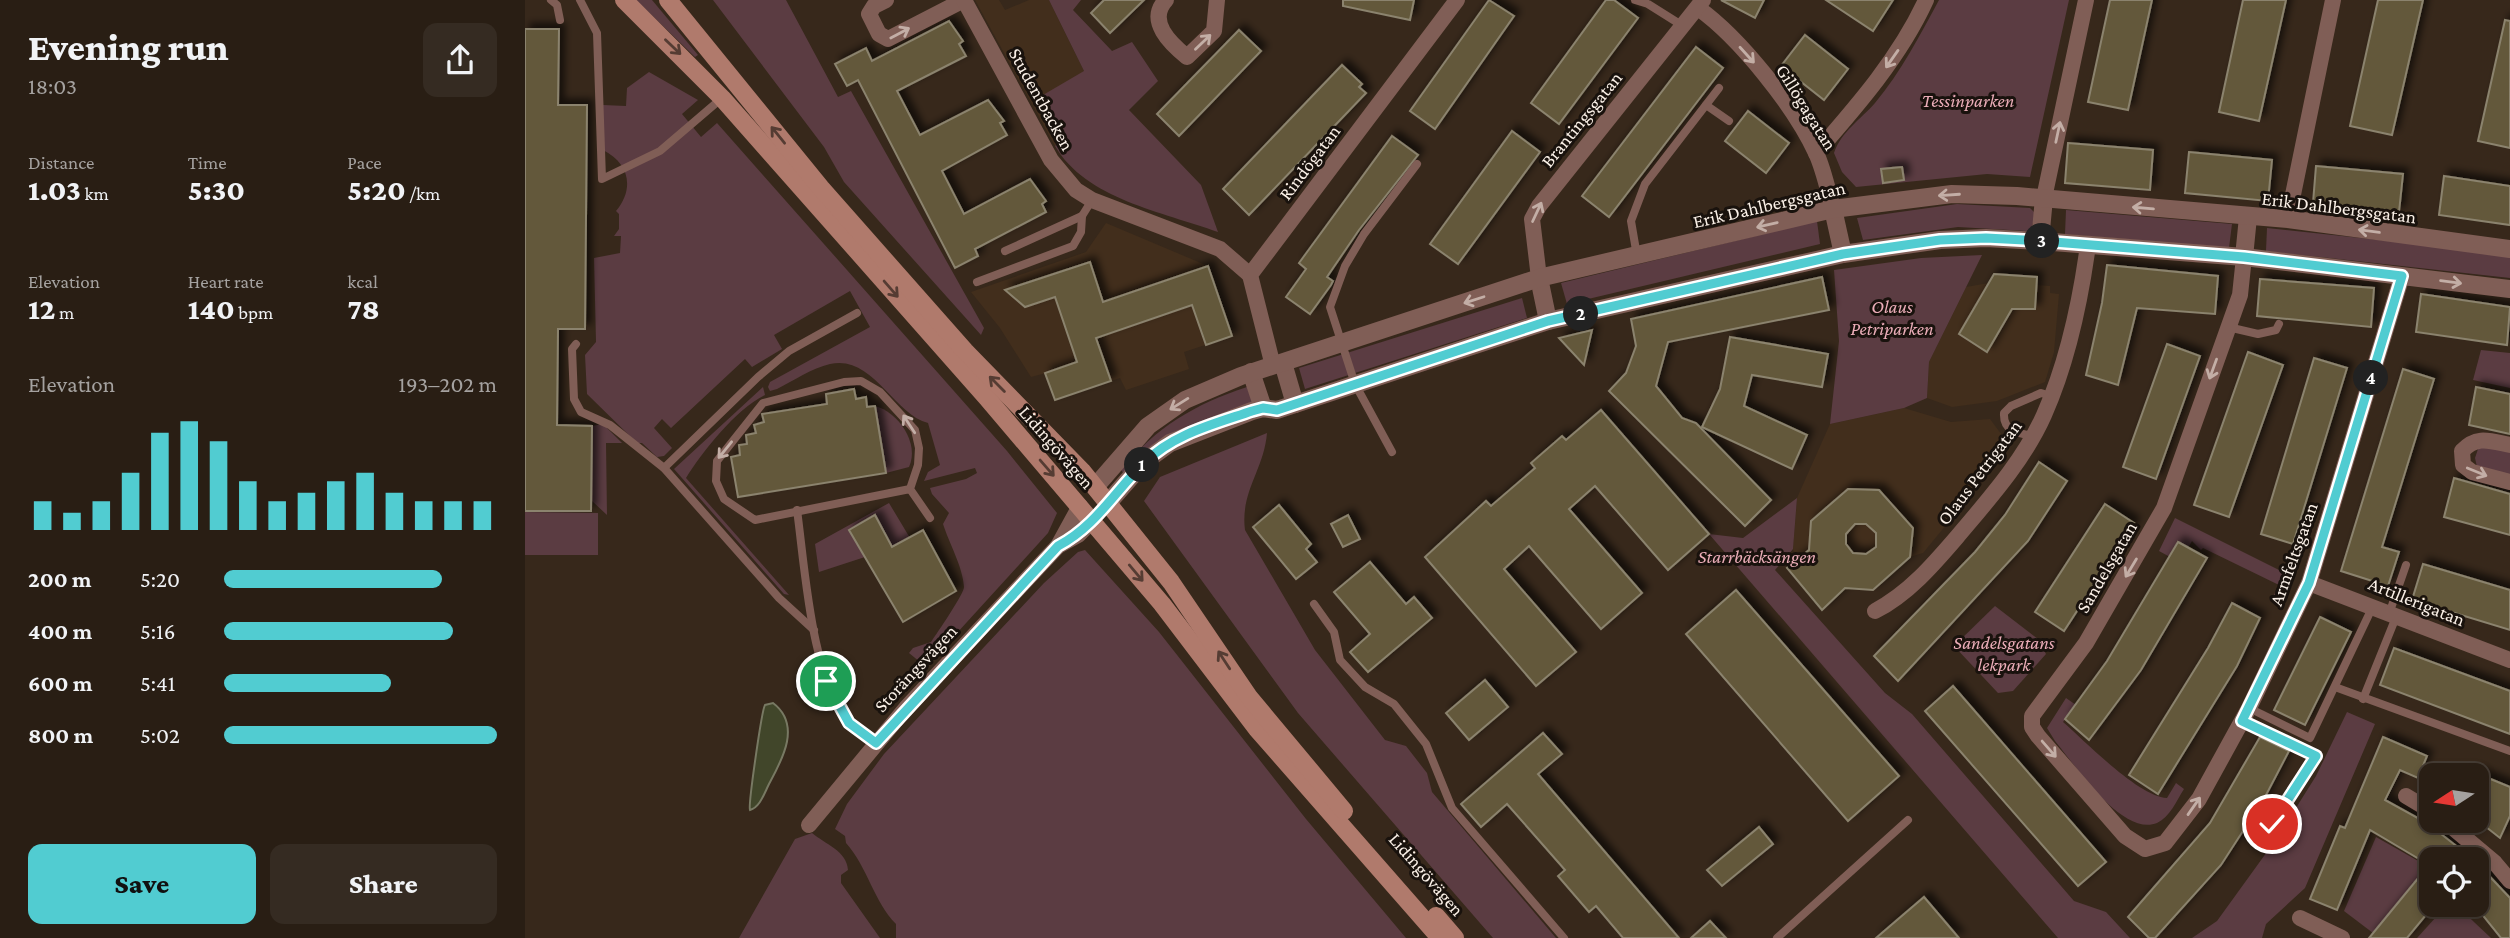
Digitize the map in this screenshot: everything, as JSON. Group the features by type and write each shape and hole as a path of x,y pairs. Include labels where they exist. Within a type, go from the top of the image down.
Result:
{"main road":[{"name":"Lidingövägen","path":"624,0 722,98 1093,520 1257,729 1440,938"},
{"name":"Lidingövägen","path":"668,0 821,188 965,351 1050,436 1095,487 1171,582 1271,726 1455,938"},
{"path":"1080,506 1095,487"},
{"path":"1093,520 1108,503"}],"street":[{"name":"Studentbacken","path":"886,0 874,6 870,14 879,34 888,39 964,0 1051,160 1076,190 1092,200 1220,249 1250,275"},
{"path":"1166,0 1162,4 1159,24 1167,40 1187,57 1214,31 1217,0"},
{"name":"Rindögatan","path":"1250,275 1457,0"},
{"path":"1815,153 1873,85 1899,48 1926,0"},
{"path":"2041,241 2044,198 2086,0"},
{"path":"2288,219 2333,0"},
{"name":"Brantingsgatan","path":"1539,278 1532,219 1539,206 1701,4"},
{"name":"Gillögagatan","path":"1701,4 1772,83 1815,153 1833,209"},
{"name":"Erik Dahlbergsgatan","path":"1095,487 1135,439 1167,412 1209,388 1251,372 1539,278 1833,209 1952,194 2044,198 2288,219 2510,249"},
{"path":"1833,209 1843,254"},
{"path":"2244,257 2248,217"},
{"path":"1108,503 1145,462 1170,443 1263,408 1277,410 1548,321 1843,254 1940,240 1986,238 2244,257 2510,289"},
{"name":"Olaus Petrigatan","path":"1875,611 1897,600 1949,547 2016,463 2032,436 2051,396 2081,299 2088,245"},
{"name":"Sandelsgatan","path":"2145,849 2125,836 2038,736 2032,727 2032,716 2086,643 2164,508 2240,295 2244,257"},
{"path":"1250,275 1278,364 1295,404"},
{"name":"Armfeltsgatan","path":"2145,849 2165,843 2199,799 2246,715 2309,583 2402,276"},
{"path":"1539,278 1548,321"},
{"path":"1251,372 1263,408"},
{"path":"2510,445 2481,439 2470,443 2462,451 2463,465 2472,472 2510,482"},
{"name":"Storängsvägen","path":"809,825 876,743 1058,546 1080,506"},
{"name":"Storängsvägen","path":"1058,546 1078,535 1093,520"},
{"name":"Artillerigatan","path":"2309,583 2510,660"},
{"path":"2406,796 2419,804"},
{"path":"2459,833 2495,863 2510,881"},
{"path":"2300,918 2342,938"}],"lane":[{"path":"551,0 557,5 561,20"},
{"path":"580,0 597,33 602,179 660,151 722,98"},
{"path":"1635,0 1648,4 1683,26"},
{"path":"1637,256 1631,220 1645,184 1719,88"},
{"path":"1706,105 1729,121"},
{"path":"1392,452 1355,384 1330,307 1333,293 1364,233 1417,164"},
{"path":"977,282 1073,246 1081,232 1082,216 1092,200"},
{"path":"1005,251 1082,216"},
{"path":"664,468 758,377 789,352 857,313"},
{"path":"2228,327 2258,334 2276,330 2279,324"},
{"path":"576,344 572,349 571,369 574,398 581,412 610,425 664,468 779,598 814,630"},
{"path":"861,381 880,393 915,430 919,457 910,489 755,520 725,499 716,481 717,461 763,403 844,382 861,381"},
{"path":"2032,436 2012,432 2006,426 2004,413 2011,406 2041,393 2051,396"},
{"path":"910,489 930,518"},
{"path":"797,510 814,630 826,681 849,723 876,743"},
{"path":"2363,699 2393,615 2406,565"},
{"path":"1314,604 1334,632 1340,660 1364,687 1394,704 1426,744 1452,808 1565,938"},
{"path":"2246,715 2311,738 2373,606"},
{"path":"2335,687 2510,751"},
{"path":"2246,715 2316,756 2272,824"},
{"path":"1777,938 1908,820"}],"shaded area":[{"path":"975,0 999,0 1005,10 1029,0 1049,0 1084,71 1064,137 1055,146"},
{"path":"1106,223 1208,266 1232,336 1184,352 1189,369 1126,390 1120,378 1055,400 1046,373 1031,377 1000,328 971,292 1086,252"},
{"path":"1994,274 2037,277 2037,285 2050,286 2050,293 2059,294 2054,352 2045,382 1997,401 1952,407 1927,398 1929,362 1966,287 1989,283"},
{"path":"1904,408 1951,422 1990,419 2004,438 1984,479 1923,553 1910,557 1873,590 1845,588 1797,560 1793,549 1797,498 1830,424"},
{"path":"773,703 782,712 786,722 787,743 761,800 750,810 763,710 765,705"}],"green space":[{"path":"636,0 652,0 698,55 695,57"},
{"path":"713,0 786,0 838,97 851,91 984,328 981,335 844,182 824,147"},
{"path":"1049,0 1081,0 1073,10 1112,51 1132,42 1158,81 1129,110 1201,185 1218,232 1150,210 1106,191 1069,164 1055,146 1064,137 1043,95 1084,71"},
{"name":"Tessinparken","path":"1939,0 2069,0 2030,177 1987,174 1856,187 1842,172 1834,153 1837,145 1893,79"},
{"path":"649,72 698,100 682,114 701,137 717,123 1007,451 1057,513 1048,533 926,667 909,653 913,648 931,642 964,587 943,524 949,513 930,488 966,479 977,473 975,468 924,481 928,472 940,465 928,423 904,409 871,376 858,368 845,363 830,364 777,389 770,391 768,387 770,382 870,327 850,291 774,335 782,349 752,367 745,359 671,428 662,419 654,428 672,448 664,456 657,457 642,443 637,443 587,394 585,355 596,342 594,258 620,253 621,236 614,236 619,229 619,214 616,211 626,194 627,185 624,169 612,155 603,150 603,105 626,106 627,88"},
{"path":"1957,204 2030,208 2035,213 2032,227 2027,231 1958,227 1863,240 1857,218"},
{"path":"2066,210 2232,224 2229,248 2065,234"},
{"path":"1817,221 1820,244 1567,304 1561,283"},
{"path":"2267,228 2510,254 2510,278 2266,251"},
{"name":"Olaus Petriparken","path":"1982,255 1929,362 1927,398 1904,408 1830,424 1839,341 1834,270 1921,258"},
{"path":"1522,298 1527,318 1305,389 1299,368"},
{"path":"2481,350 2510,353 2510,388 2473,380"},
{"path":"763,387 765,395 732,420 686,478 789,595 784,594 674,469"},
{"path":"1247,387 1254,407 1124,474 1121,470 1148,441 1178,419 1210,401"},
{"path":"875,406 892,415 905,430 912,448 909,467 886,473"},
{"path":"603,424 622,443 606,443 607,515 592,501 592,426"},
{"path":"1267,433 1262,458 1246,504 1245,530 1315,650 1385,740 1406,746 1427,773 1432,792 1556,938 1493,938 1298,713 1144,501 1160,477"},
{"path":"2479,446 2510,450 2510,476 2477,467 2475,458"},
{"name":"Starrbäcksängen","path":"1797,498 1793,549 1775,570 1885,693 1912,714 2074,901 2106,912 2130,938 2058,938 1709,534 1743,538"},
{"path":"889,503 910,538 892,547 875,516 865,557 819,572 815,544"},
{"path":"525,512 598,513 598,555 525,555"},
{"path":"2175,518 2287,574 2291,582 2280,606 2271,601 2279,585 2203,548 2201,550 2192,541 2188,548 2178,543 2170,557 2159,551"},
{"path":"1085,550 1159,632 1306,819 1406,938 896,938 896,924 882,906 860,863 846,843 845,836 835,829 847,804 884,754 1044,583 1078,552"},
{"name":"Sandelsgatans lekpark","path":"1995,606 2038,639 2046,654 2013,691 1998,693 1954,646"},
{"path":"2066,698 2076,705 2063,722 2128,779 2142,789 2167,798 2176,783 2184,789 2166,817 2157,823 2143,824 2129,819 2100,796 2074,766 2047,728"},
{"path":"2347,712 2375,724 2305,888 2266,924 2262,938 2192,938 2217,921 2277,838 2316,776"},
{"path":"812,833 835,848 844,858 848,870 841,875 841,883 880,938 739,938 795,839"},
{"path":"2376,837 2419,861 2419,876 2373,933 2344,911"},
{"path":"2436,917 2469,917 2491,938 2417,938"}],"building":[{"path":"1104,0 1144,0 1110,33 1091,13"},
{"path":"1343,0 1414,0 1410,20 1343,6"},
{"path":"1489,0 1514,16 1435,129 1410,111"},
{"path":"1606,0 1614,0 1638,18 1559,124 1531,103"},
{"path":"1721,0 1764,0 1755,18"},
{"path":"1826,0 1893,0 1873,31"},
{"path":"2110,0 2152,0 2128,110 2088,102"},
{"path":"2243,0 2286,0 2259,121 2219,112"},
{"path":"2378,0 2423,0 2392,135 2350,126"},
{"path":"2505,20 2510,21 2510,148 2478,141"},
{"path":"949,21 963,41 959,44 966,56 897,91 920,135 988,100 1004,121 1000,123 1007,135 942,171 964,214 1030,179 1046,201 1042,204 1046,212 975,249 978,256 955,268 858,80 847,86 835,64 866,48 872,61"},
{"path":"525,29 559,29 558,105 587,105 585,329 558,329 557,425 592,426 591,511 525,511"},
{"path":"1239,30 1261,51 1179,136 1157,114"},
{"path":"1805,35 1848,69 1824,100 1781,66"},
{"path":"1696,47 1723,68 1609,217 1582,196"},
{"path":"1342,65 1362,84 1359,87 1366,93 1249,215 1223,189"},
{"path":"1748,111 1789,143 1766,173 1725,141"},
{"path":"1512,131 1540,152 1458,264 1430,244"},
{"path":"1392,136 1418,155 1359,230 1327,277 1333,281 1310,314 1286,297 1306,269 1299,263"},
{"path":"2068,143 2153,150 2150,190 2065,183"},
{"path":"2189,152 2272,160 2268,201 2185,193"},
{"path":"2316,166 2403,174 2399,212 2313,203"},
{"path":"1902,167 1904,180 1883,183 1881,169"},
{"path":"2444,176 2510,186 2510,225 2439,215"},
{"path":"1090,262 1103,302 1208,266 1232,336 1206,345 1192,305 1096,338 1111,381 1055,400 1045,373 1077,362 1055,297 1025,307 1005,290"},
{"path":"2107,265 2218,276 2215,314 2137,308 2118,385 2086,375 2102,303"},
{"path":"1994,274 2037,277 2035,309 2012,309 1987,352 1959,334"},
{"path":"1822,277 1829,310 1668,342 1656,386 1682,418 1696,423 1771,500 1745,526 1609,391 1626,373 1636,346 1631,319"},
{"path":"2260,279 2374,288 2371,327 2257,316"},
{"path":"2421,294 2510,307 2507,345 2416,332"},
{"path":"1592,330 1584,365 1559,338"},
{"path":"1730,337 1828,354 1822,387 1752,375 1744,406 1807,435 1792,469 1702,427 1720,389"},
{"path":"2167,344 2200,356 2156,479 2123,467"},
{"path":"2248,352 2283,365 2229,517 2194,505"},
{"path":"2314,358 2347,368 2293,544 2261,534"},
{"path":"2403,369 2434,379 2382,547 2399,552 2388,586 2341,571"},
{"path":"2476,387 2510,394 2510,434 2469,425"},
{"path":"854,389 856,399 866,397 867,407 875,406 886,473 738,497 731,457 740,455 739,445 747,444 746,435 756,433 754,425 764,422 762,414 827,404 826,394"},
{"path":"1601,410 1709,534 1668,570 1595,486 1569,509 1642,593 1601,629 1529,546 1504,569 1576,652 1536,686 1425,557 1486,501 1491,506 1535,468 1531,463 1562,436 1566,440"},
{"path":"2039,462 2067,481 2028,541 1898,681 1874,656 1975,552 2005,515"},
{"path":"2454,478 2510,494 2510,535 2444,517"},
{"path":"1848,489 1879,490 1913,528 1910,557 1873,590 1845,588 1822,610 1787,568 1809,550 1811,521","holes":["1855,524 1866,524 1876,533 1876,547 1866,554 1853,553 1846,544 1846,534"]},
{"path":"2105,504 2134,523 2064,631 2035,612"},
{"path":"1279,505 1311,544 1306,549 1317,562 1296,579 1253,527"},
{"path":"875,515 892,547 923,530 956,591 903,622 849,530"},
{"path":"1348,515 1360,539 1343,547 1331,524"},
{"path":"2178,542 2207,558 2141,670 2089,740 2065,719 2107,661"},
{"path":"1370,562 1406,604 1414,597 1432,618 1368,672 1350,652 1370,634 1334,592"},
{"path":"2423,564 2510,590 2510,630 2412,600"},
{"path":"1736,590 1899,776 1848,821 1686,634"},
{"path":"2232,603 2260,618 2237,666 2158,794 2129,775 2208,648"},
{"path":"2320,617 2351,632 2305,725 2274,710"},
{"path":"2394,648 2510,691 2510,734 2380,685"},
{"path":"1485,680 1508,707 1469,740 1446,713"},
{"path":"1953,686 2106,862 2078,886 1925,711"},
{"path":"1543,733 1562,754 1538,774 1679,938 1623,938 1596,906 1589,912 1558,876 1565,870 1507,804 1481,827 1461,804"},
{"path":"2260,737 2289,751 2265,797 2221,865 2155,938 2149,938 2128,917 2210,823"},
{"path":"2383,737 2427,756 2424,763 2419,763 2418,778 2400,770 2385,800 2419,819 2419,833 2440,833 2458,847 2419,847 2419,859 2370,830 2337,910 2310,899 2340,826 2345,828"},
{"path":"2489,778 2510,787 2510,816 2500,838 2489,829"},
{"path":"1759,827 1773,844 1722,886 1707,870"},
{"path":"2489,876 2510,898 2510,938 2501,938 2484,917 2489,917"},
{"path":"2419,877 2419,917 2424,917 2407,938 2369,938"},
{"path":"1924,897 1959,938 1876,938"},
{"path":"1710,921 1726,938 1691,938"}],"route":[{"path":"826,681 849,723 876,743 905,708 1058,546 1078,535 1145,462 1170,443 1189,433 1252,411 1263,408 1277,410 1548,321 1843,254 1940,240 1986,238 2041,241 2244,257 2402,276 2309,583 2242,721 2316,756 2272,824"}]}
